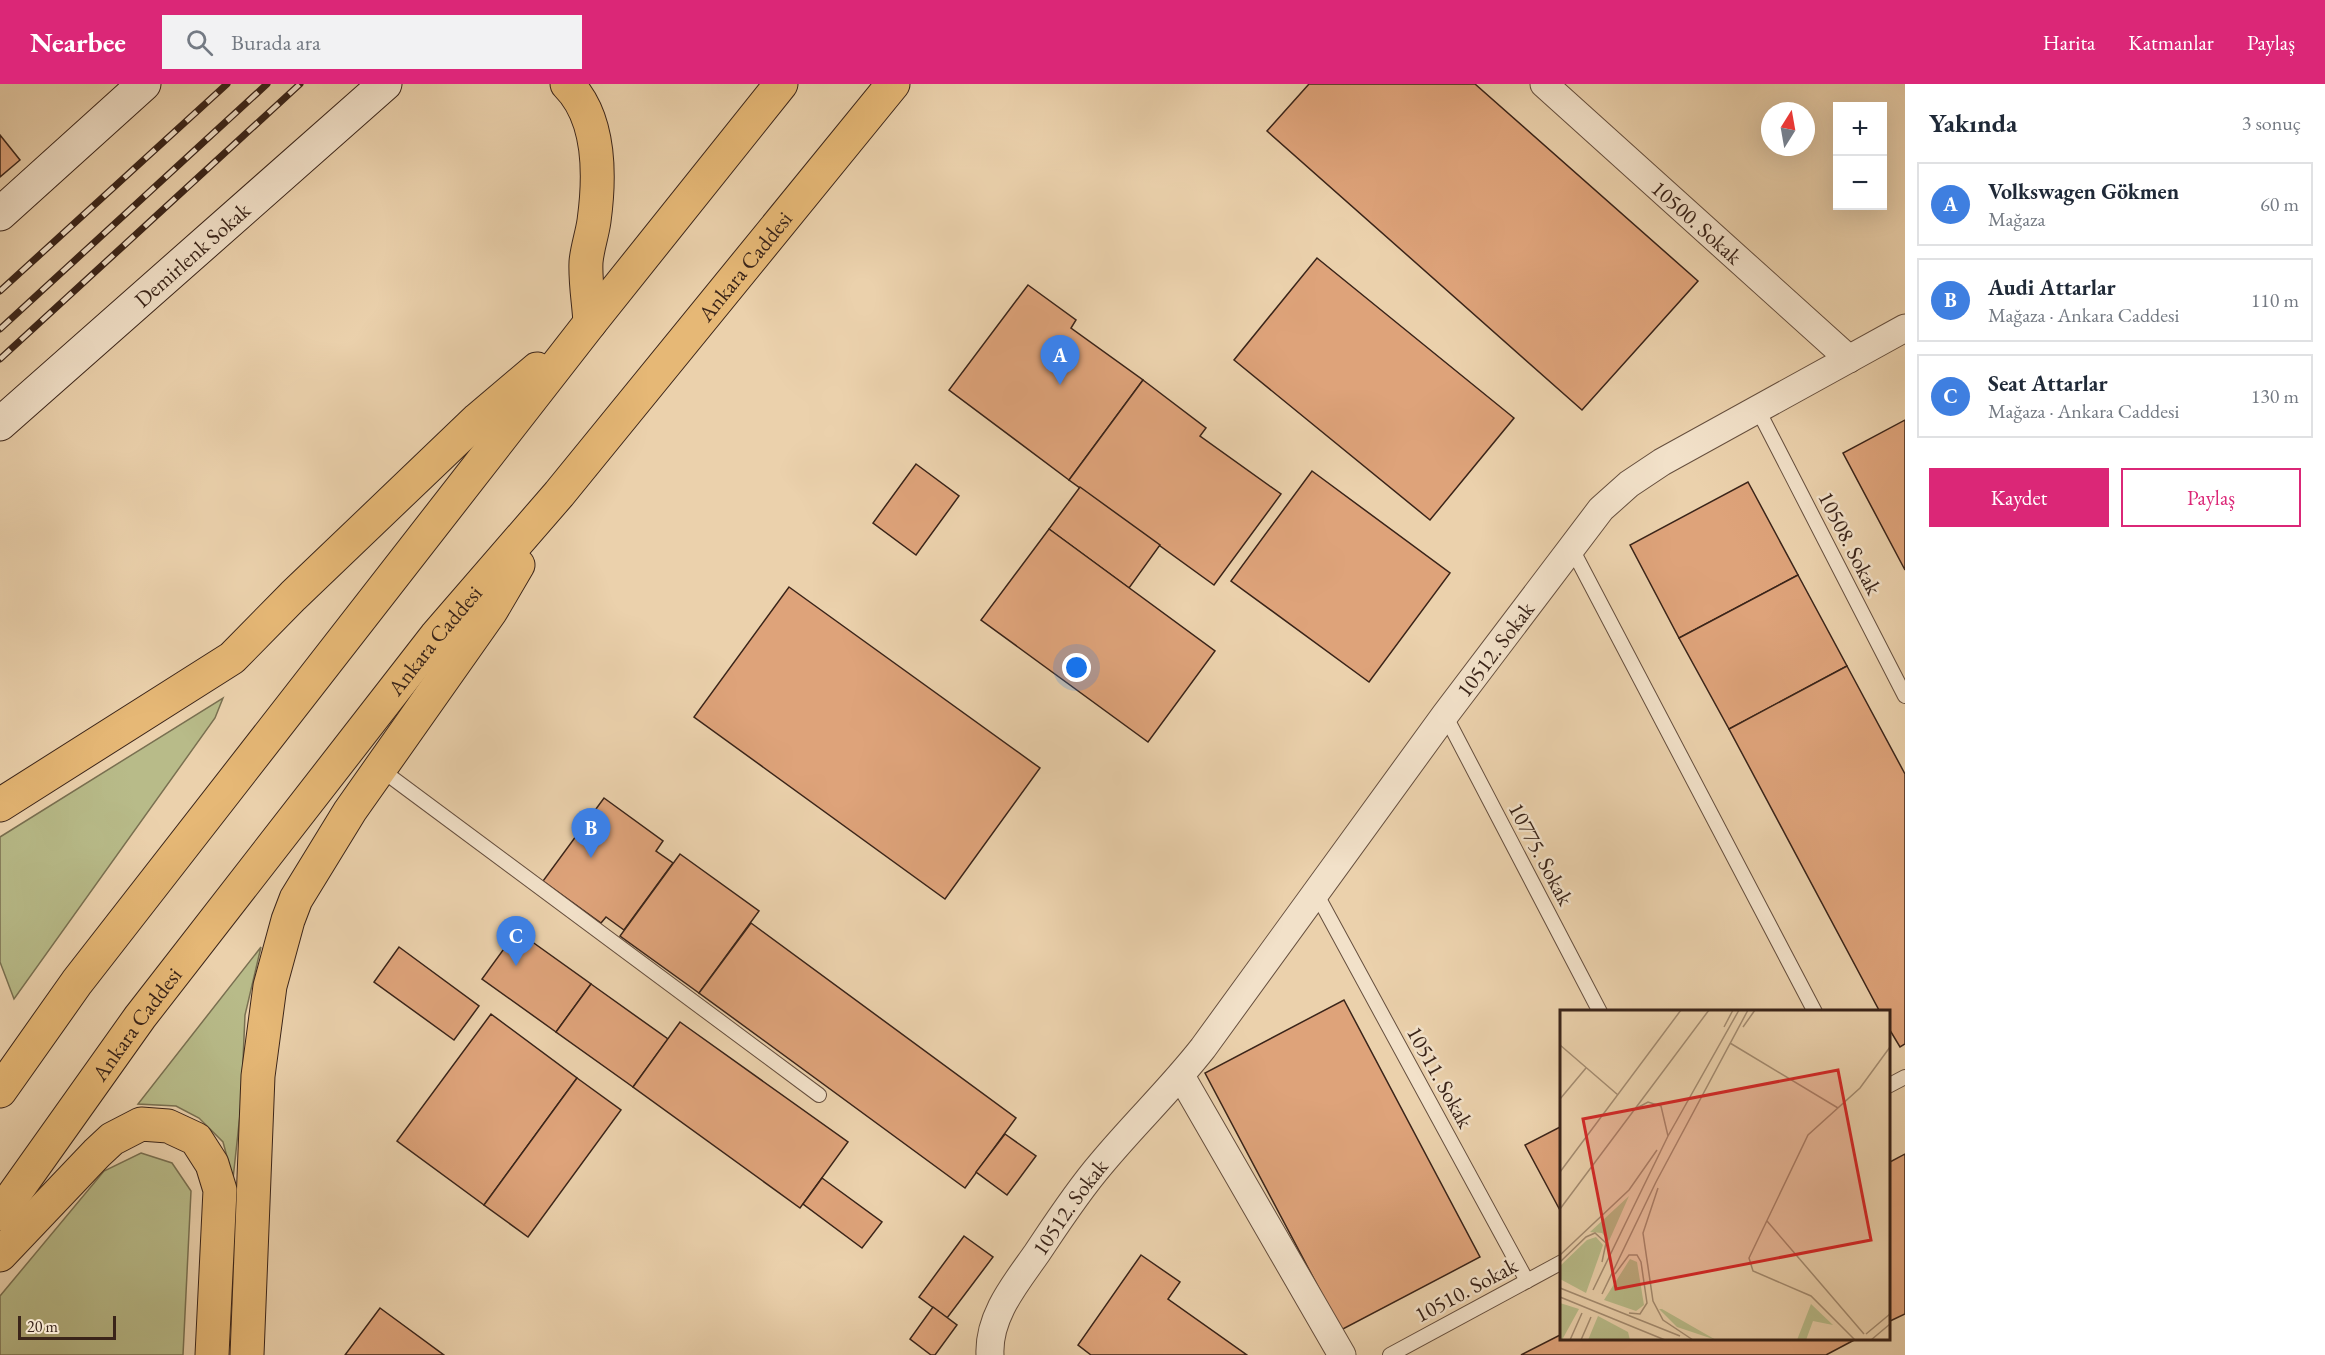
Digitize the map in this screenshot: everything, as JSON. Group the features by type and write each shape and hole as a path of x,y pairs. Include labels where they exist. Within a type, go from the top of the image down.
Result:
{"highway":[{"path":"567,84 577,94 591,128 596,156 597,189 594,222 586,262 590,323"},
{"path":"0,1091 85,972 590,323 781,84"},
{"name":"Ankara Caddesi","path":"0,1215 140,1017 436,636 559,494 893,84"},
{"path":"0,805 232,658 478,419 590,323"},
{"path":"247,1355 258,1076 270,986 296,899 379,768 491,611 559,494"},
{"path":"0,1255 112,1138 141,1125 168,1126 196,1139 212,1164 220,1190 212,1355"}],"street":[{"path":"0,214 144,84"},
{"name":"Demirlenk Sokak","path":"0,424 385,84"},
{"name":"10500. Sokak","path":"1544,84 1850,359"},
{"name":"10512. Sokak","path":"990,1355 998,1315 1010,1292 1101,1163 1181,1076 1445,715 1601,509 1629,484 1662,462 1905,328"},
{"path":"1181,1076 1342,1355"}],"lane":[{"name":"10508. Sokak","path":"1757,408 1905,696"},
{"path":"1571,547 1814,1010"},
{"name":"10775. Sokak","path":"1445,715 1599,1010"},
{"path":"379,768 819,1095"},
{"name":"10511. Sokak","path":"1317,893 1527,1281"},
{"path":"1890,1085 1905,1077"},
{"name":"10510. Sokak","path":"1390,1355 1560,1263"}],"green space":[{"path":"223,698 215,718 14,999 0,962 0,837"},
{"path":"261,947 245,1015 241,1105 233,1179 223,1142 199,1118 176,1106 138,1104"},
{"path":"141,1153 172,1163 191,1191 183,1355 0,1355 0,1296 104,1171"}],"building":[{"path":"1309,84 1475,84 1698,281 1582,410 1267,131"},
{"path":"0,135 20,160 0,177"},
{"path":"1317,258 1514,418 1430,520 1234,360"},
{"path":"1028,285 1076,320 1071,328 1143,380 1069,480 949,390"},
{"path":"1143,380 1206,428 1200,436 1281,494 1214,585 1069,480"},
{"path":"1905,420 1905,570 1843,453"},
{"path":"916,464 959,496 916,555 873,523"},
{"path":"1312,471 1450,573 1369,682 1231,581"},
{"path":"1748,482 1798,575 1679,638 1630,545"},
{"path":"1080,487 1160,545 1129,588 1049,529"},
{"path":"1049,529 1215,651 1148,742 981,620"},
{"path":"1798,575 1847,666 1729,729 1679,638"},
{"path":"789,587 1040,768 945,899 694,717"},
{"path":"1847,666 1905,774 1905,1044 1900,1047 1890,1030 1890,1010 1879,1010 1729,729"},
{"path":"604,798 663,841 656,851 673,863 624,930 606,917 601,923 543,881"},
{"path":"680,854 759,911 699,993 620,936"},
{"path":"751,923 1016,1118 965,1188 699,993"},
{"path":"517,931 591,984 556,1032 482,979"},
{"path":"399,947 479,1006 454,1040 374,982"},
{"path":"591,984 668,1039 633,1087 556,1032"},
{"path":"1344,1000 1480,1257 1341,1330 1205,1073"},
{"path":"491,1014 577,1078 484,1205 397,1141"},
{"path":"680,1022 848,1142 800,1208 633,1087"},
{"path":"577,1078 621,1110 528,1237 484,1205"},
{"path":"1560,1127 1560,1210 1525,1145"},
{"path":"1005,1134 1036,1156 1007,1195 976,1172"},
{"path":"1905,1154 1905,1314 1890,1321 1890,1162"},
{"path":"822,1178 882,1222 862,1248 803,1204"},
{"path":"964,1236 993,1257 947,1318 919,1297"},
{"path":"1141,1255 1180,1282 1168,1299 1247,1355 1091,1355 1078,1345"},
{"path":"933,1307 957,1325 935,1355 931,1355 910,1339"},
{"path":"380,1308 444,1355 345,1355"},
{"path":"1560,1335 1560,1340 1854,1340 1826,1355 1521,1355"}],"railway":[{"path":"0,291 227,84"},
{"path":"0,329 267,84"},
{"path":"0,359 300,84"}],"place":[{"name":"Volkswagen Gökmen","path":"1060,385"},
{"name":"Audi Attarlar","path":"591,858"},
{"name":"Seat Attarlar","path":"516,966"}]}
